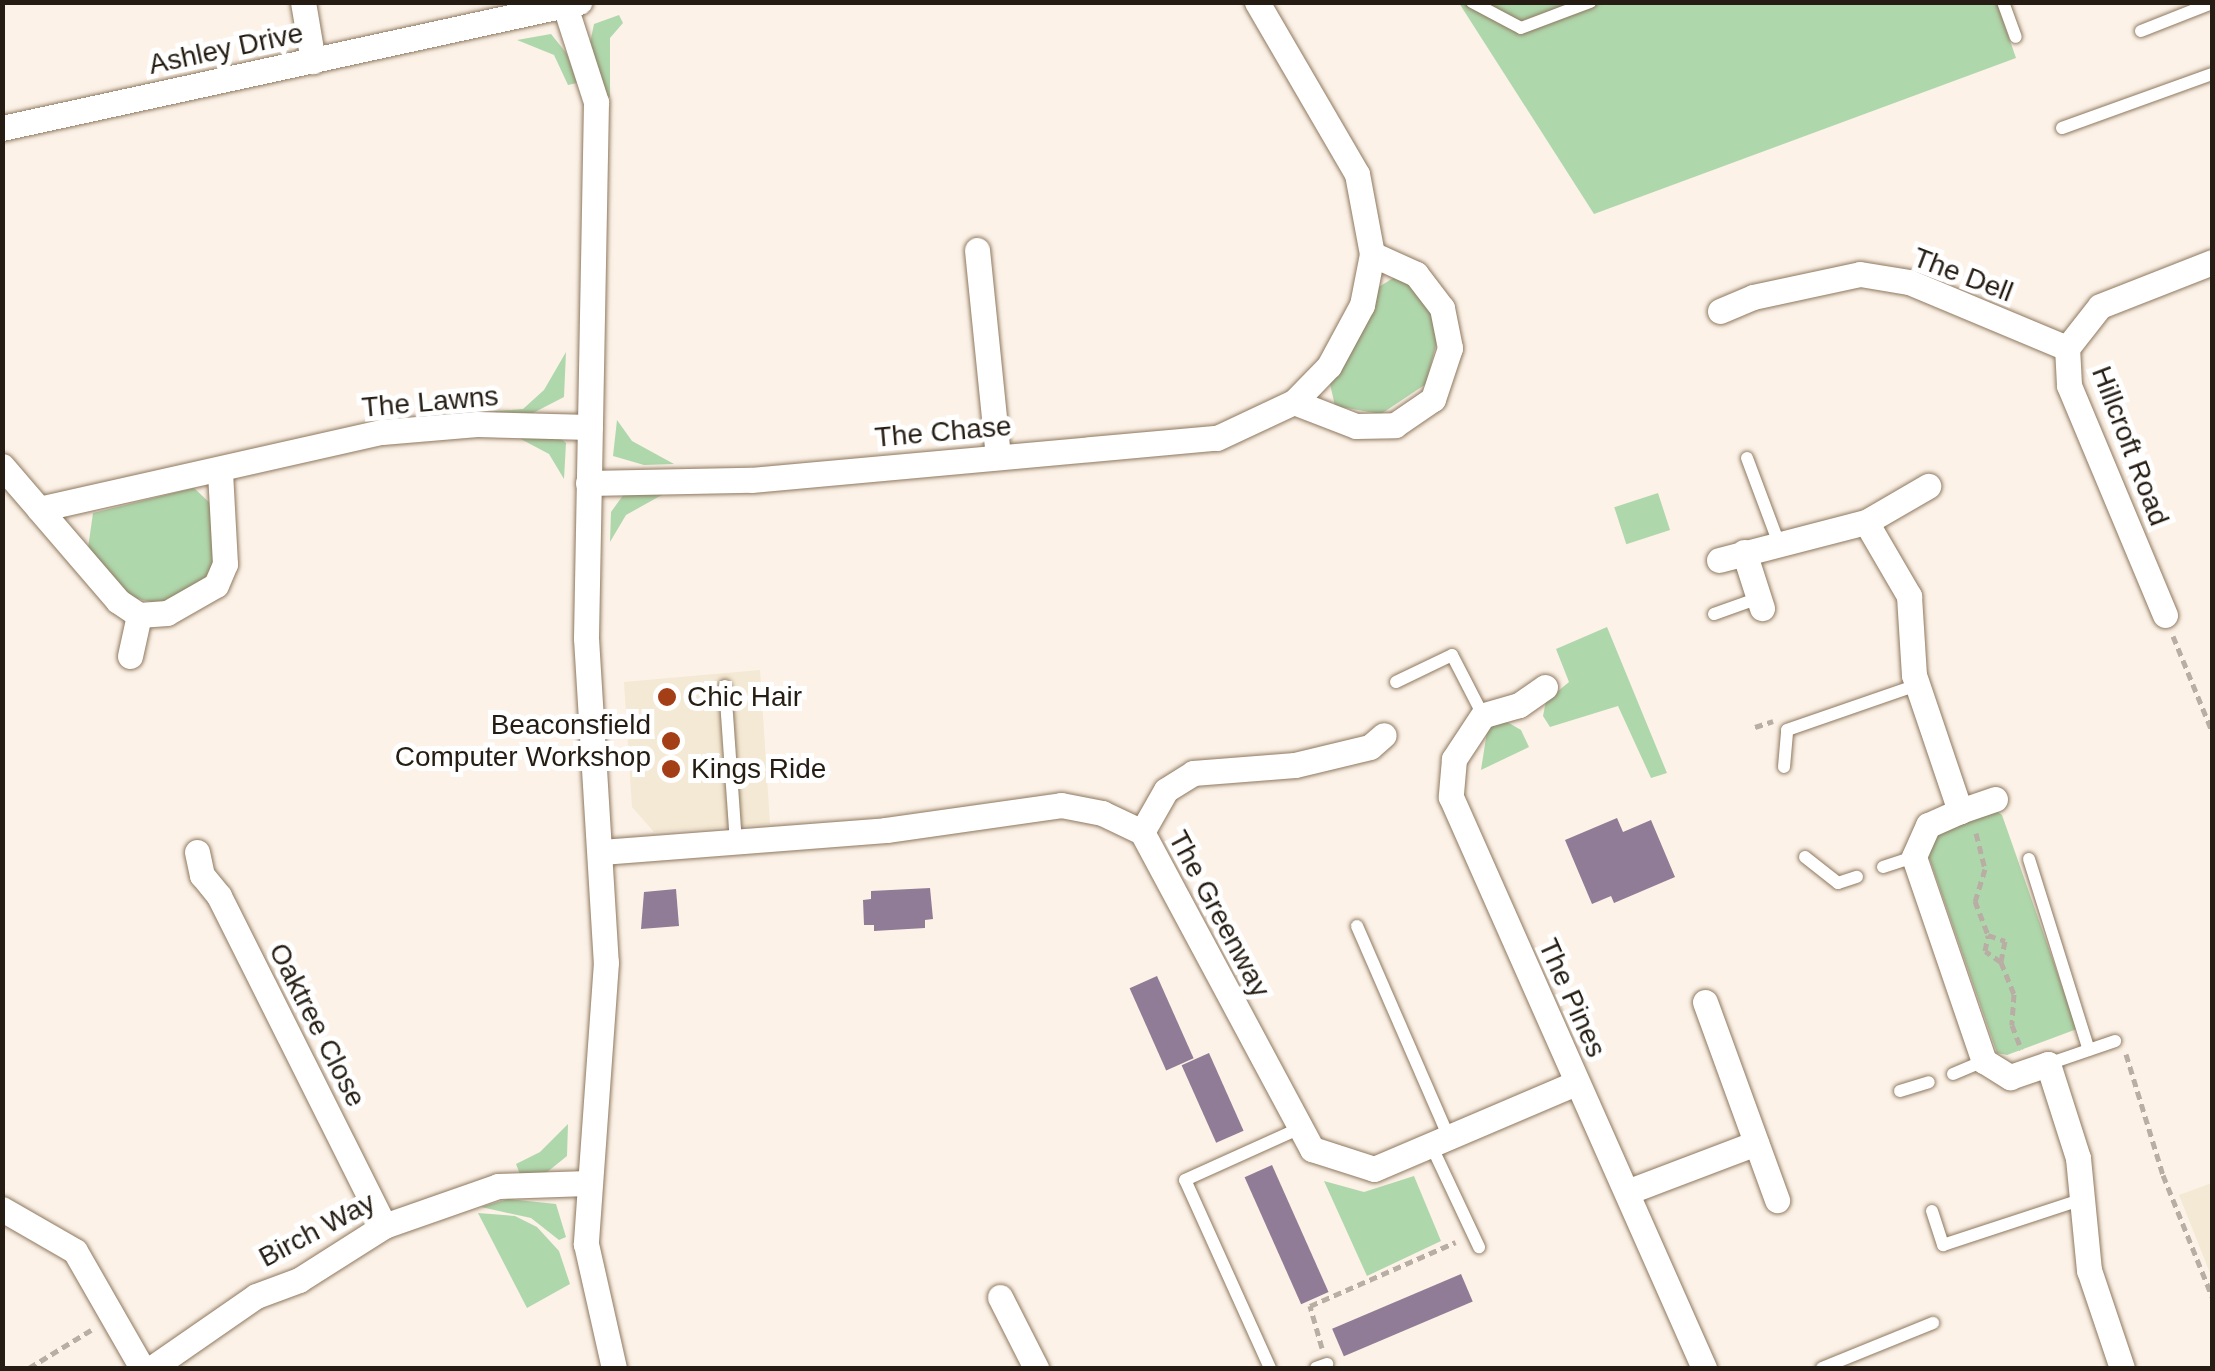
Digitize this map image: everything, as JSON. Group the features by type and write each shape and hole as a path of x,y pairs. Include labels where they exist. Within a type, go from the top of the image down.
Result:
{"street":[{"path":"302,2 313,60"},
{"name":"The Chase","path":"588,483 750,480 1217,438 1294,402 1329,366 1362,306 1372,254 1356,174 1257,2"},
{"path":"572,4 596,102 586,638 606,962 586,1244 614,1368"},
{"name":"Ashley Drive","path":"2,128 572,4"},
{"path":"978,250 998,457"},
{"path":"1294,402 1356,426 1395,425 1433,399 1450,348 1442,308 1416,274 1372,254"},
{"name":"Hillcroft Road","path":"2165,615 2069,385 2067,348 2100,306 2212,262"},
{"name":"The Dell","path":"1720,311 1754,297 1860,274 1909,282 2067,348"},
{"name":"The Lawns","path":"39,509 220,473 382,432 477,424 590,427"},
{"path":"2,466 118,601 140,615 167,612 216,585 225,564 220,473"},
{"path":"1761,603 1731,556 1778,541 1866,522 1928,486"},
{"path":"1866,522 1909,596 1917,685 1960,811"},
{"path":"130,656 140,615"},
{"path":"1483,715 1519,705 1544,687"},
{"name":"The Pines","path":"1483,715 1454,760 1451,797 1704,1368"},
{"path":"1142,832 1166,790 1193,774 1295,764 1370,747 1384,735"},
{"path":"1995,799 1928,825 1914,856 1984,1061 2010,1076 2038,1068 2078,1158 2090,1270 2122,1368"},
{"name":"The Greenway","path":"601,852 736,844 1061,804 1102,813 1142,832 1312,1149 1374,1169 1576,1083"},
{"name":"Oaktree Close","path":"197,852 202,875 219,896 384,1226"},
{"path":"1706,1002 1777,1200"},
{"path":"1627,1192 1756,1143"},
{"name":"Birch Way","path":"152,1368 256,1296 299,1280 384,1226 498,1186 588,1183"},
{"path":"2,1209 75,1251 142,1368"},
{"path":"1000,1298 1036,1368"}],"lane":[{"path":"1472,2 1521,28 1590,2"},
{"path":"2003,2 2016,37"},
{"path":"2141,31 2212,3"},
{"path":"2062,128 2212,74"},
{"path":"1748,458 1778,541"},
{"path":"1714,614 1761,603"},
{"path":"1396,682 1452,655 1483,715"},
{"path":"1784,766 1787,730 1917,685"},
{"path":"725,686 736,844"},
{"path":"1883,868 1914,856"},
{"path":"1804,857 1838,883 1856,877"},
{"path":"2029,860 2089,1050"},
{"path":"1357,926 1476,1241"},
{"path":"2038,1068 2115,1041"},
{"path":"1953,1074 1984,1061"},
{"path":"1900,1091 1929,1082"},
{"path":"1270,1368 1185,1180 1298,1129"},
{"path":"1932,1211 1943,1245 2084,1199"},
{"path":"1822,1368 1934,1324"}],"path":[{"path":"2165,615 2212,731"},
{"path":"1960,811 1972,820 1985,868 1975,901 1988,935 1985,951 2000,962"},
{"path":"1988,935 2005,941 2000,962 2038,1068"},
{"path":"2115,1041 2127,1056 2163,1175 2212,1296"},
{"path":"1322,1366 1310,1306 1476,1241"},
{"path":"29,1368 115,1315"}],"shaded area":[{"path":"760,670 770,824 654,832 632,807 624,682"},
{"path":"2212,1183 2212,1278 2179,1195"}],"green space":[{"path":"1459,3 1997,3 2016,58 1594,214"},
{"path":"619,15 623,23 610,38 610,97 603,96 590,43 594,24"},
{"path":"551,34 567,54 577,83 568,85 554,55 517,40"},
{"path":"1398,275 1424,294 1439,333 1426,384 1381,414 1335,406 1330,384 1374,290"},
{"path":"566,352 564,397 533,413 485,412 523,409 544,390"},
{"path":"617,420 632,441 674,464 644,465 613,456"},
{"path":"558,436 566,443 564,479 549,454 517,437"},
{"path":"194,488 212,505 214,565 201,585 160,604 125,596 88,548 93,513"},
{"path":"669,491 626,515 610,542 611,512 624,494"},
{"path":"1658,493 1670,530 1626,544 1614,507"},
{"path":"1607,627 1667,773 1651,778 1618,706 1550,727 1543,716 1546,701 1569,682 1556,649"},
{"path":"1502,719 1521,730 1529,747 1481,770 1488,725"},
{"path":"1994,809 2002,815 2077,1029 2007,1055 1997,1053 1929,857 1931,839 1941,829"},
{"path":"568,1124 567,1156 541,1177 521,1177 516,1164 540,1152"},
{"path":"1414,1176 1441,1241 1367,1276 1324,1181 1364,1192"},
{"path":"508,1199 556,1204 566,1237 559,1240 531,1218 481,1207"},
{"path":"478,1213 515,1216 537,1227 559,1251 570,1284 527,1308"}],"building":[{"path":"1617,818 1623,832 1651,820 1675,877 1614,903 1611,896 1592,904 1565,840"},
{"path":"930,888 933,919 925,920 925,928 874,931 874,925 864,925 863,900 871,899 871,891"},
{"path":"676,889 679,926 641,929 644,892"},
{"path":"1157,976 1194,1058 1166,1070 1130,988"},
{"path":"1209,1053 1244,1131 1216,1143 1182,1065"},
{"path":"1272,1165 1329,1292 1301,1304 1245,1177"},
{"path":"1461,1274 1473,1302 1344,1356 1332,1329"}],"place":[{"name":"Chic Hair","path":"667,697"},
{"name":"Beaconsfield Computer Workshop","path":"671,741"},
{"name":"Kings Ride","path":"671,769"}]}
